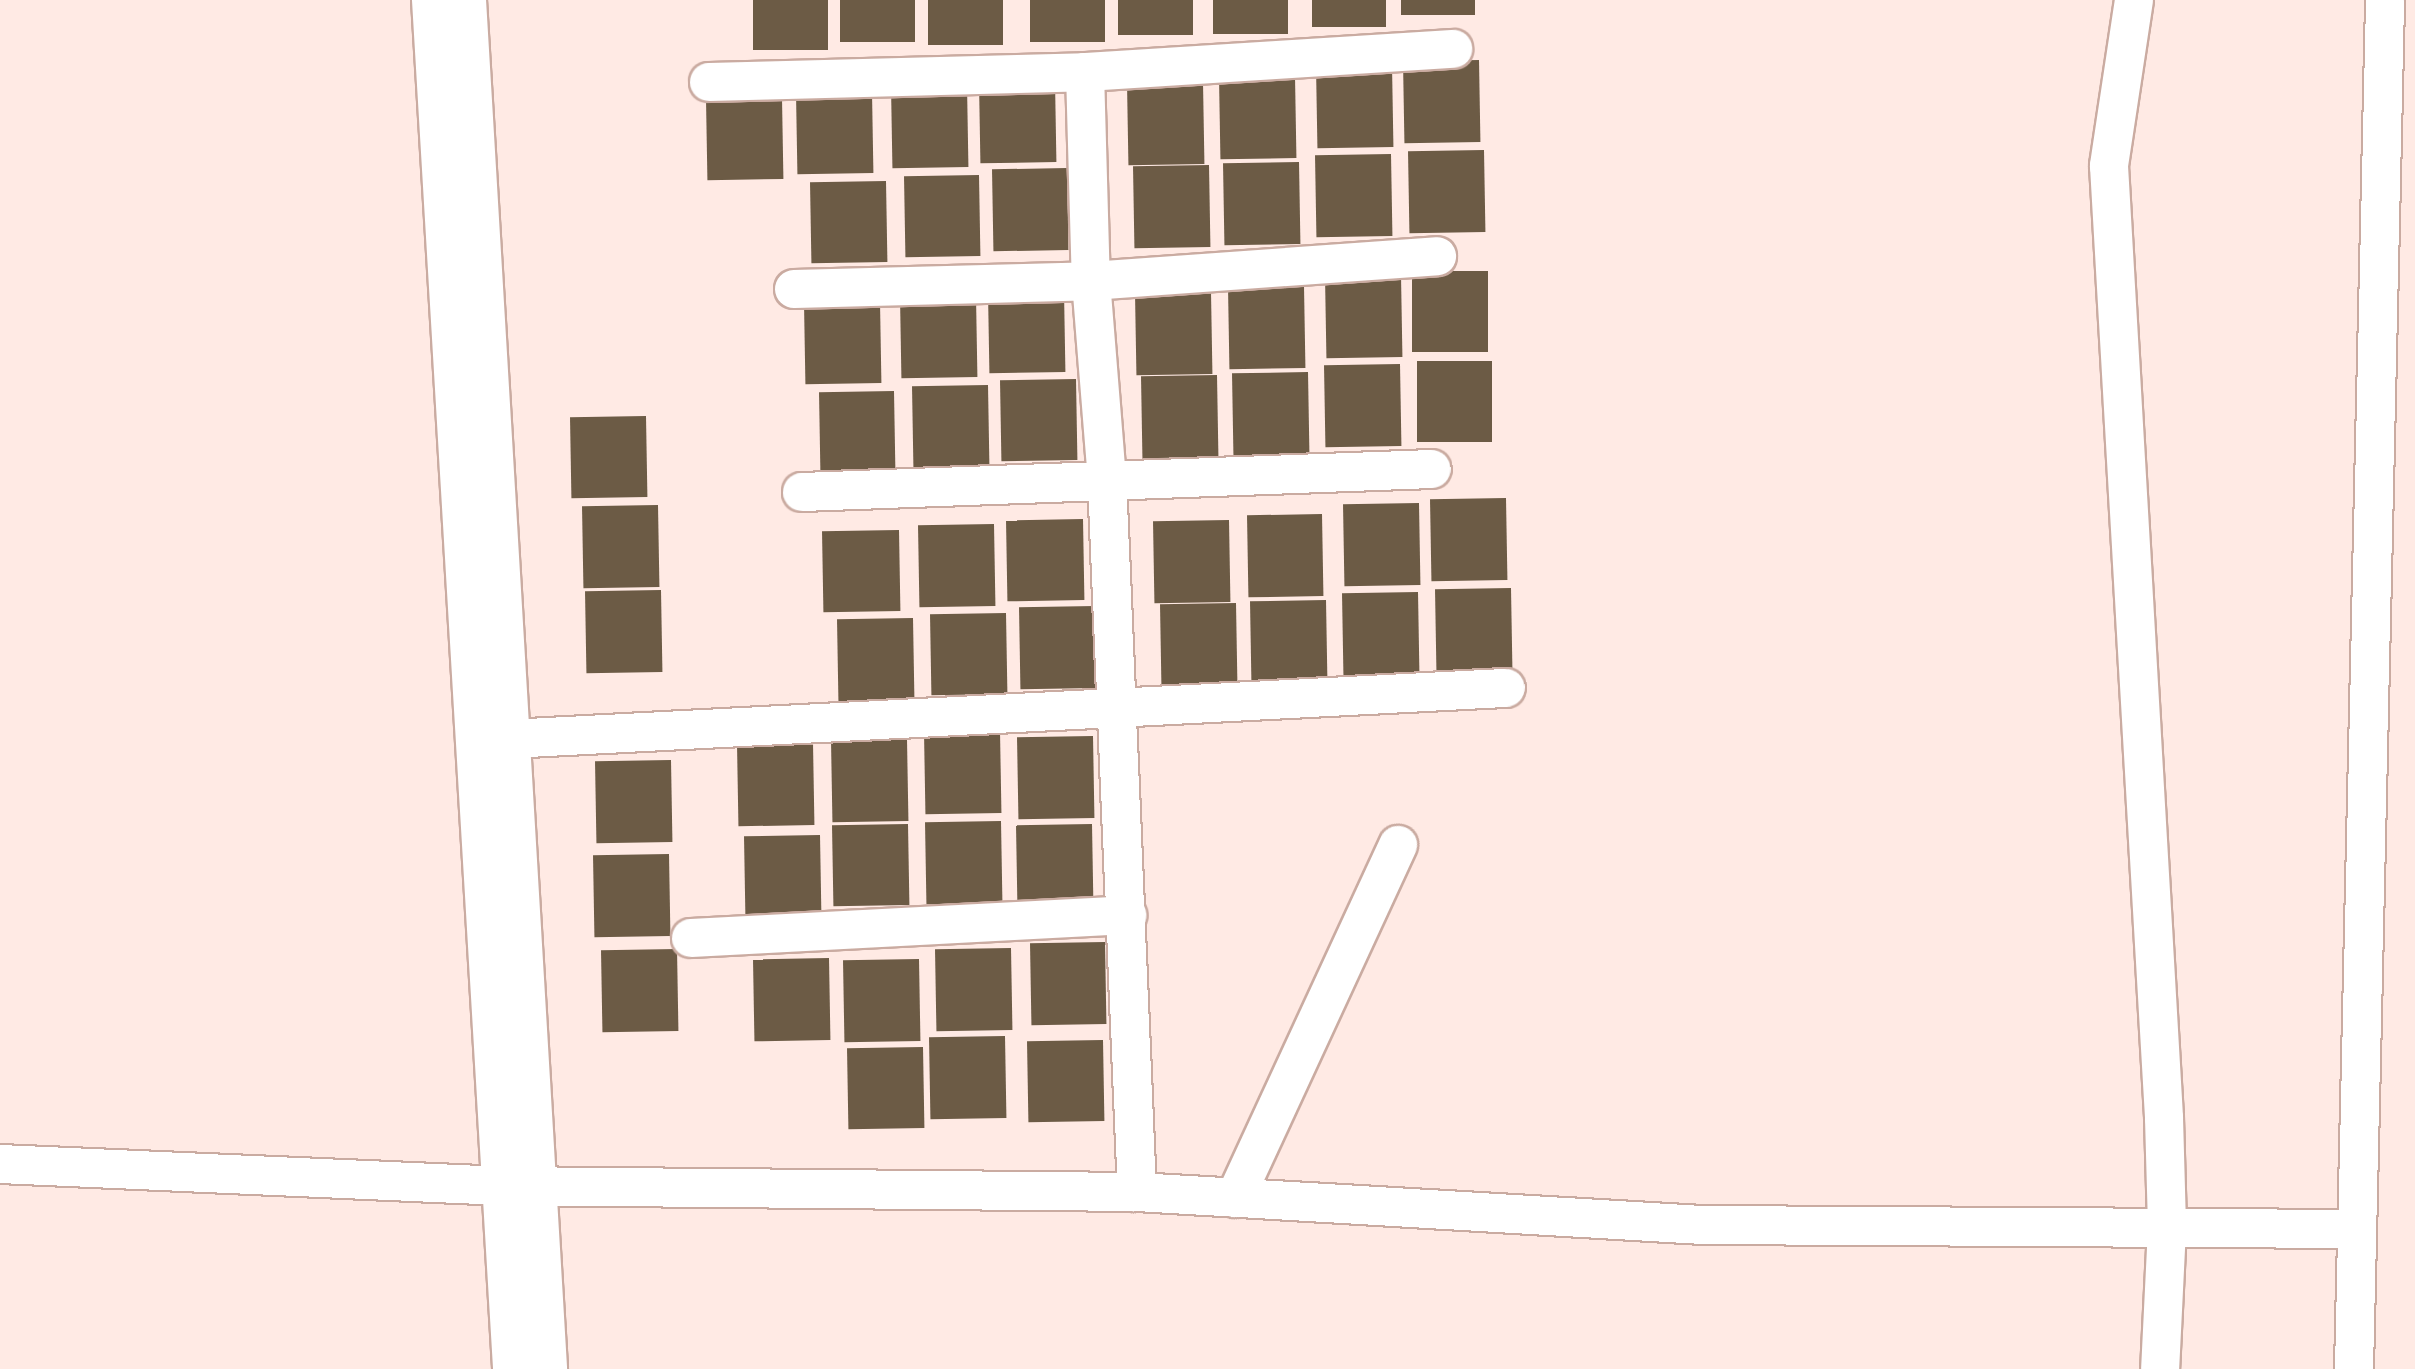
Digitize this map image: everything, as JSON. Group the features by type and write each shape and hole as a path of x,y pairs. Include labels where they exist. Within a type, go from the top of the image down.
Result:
{"street":[{"path":"431,0 521,1186 548,1369"},
{"path":"467,0 508,739 521,1186 512,1369"},
{"path":"2134,0 2109,166 2147,786 2167,1228 2160,1369"},
{"path":"2354,1369 2385,0"},
{"path":"709,82 1085,72 1453,49"},
{"path":"1085,72 1091,281 1107,479 1137,1192"},
{"path":"794,289 1091,281 1437,256"},
{"path":"802,492 1432,469"},
{"path":"508,739 1506,688"},
{"path":"1235,1198 1398,845"},
{"path":"691,938 1126,915"},
{"path":"0,1164 521,1186 1137,1192 1703,1226 2357,1229"}],"building":[{"path":"753,0 828,0 828,50 753,50"},
{"path":"840,0 915,0 915,42 840,42"},
{"path":"928,0 1003,0 1003,45 928,45"},
{"path":"1030,0 1105,0 1105,42 1030,42"},
{"path":"1118,0 1193,0 1193,35 1118,35"},
{"path":"1213,0 1288,0 1288,34 1213,34"},
{"path":"1312,0 1386,0 1386,27 1312,27"},
{"path":"1401,0 1475,0 1475,15 1401,15"},
{"path":"1479,60 1480,142 1404,143 1403,61"},
{"path":"1392,65 1393,147 1317,148 1316,66"},
{"path":"1295,76 1296,158 1220,159 1219,77"},
{"path":"1055,81 1056,162 980,163 979,82"},
{"path":"1203,82 1204,164 1128,165 1127,83"},
{"path":"967,85 968,167 892,168 891,86"},
{"path":"872,92 873,173 797,174 796,93"},
{"path":"782,98 783,179 707,180 706,99"},
{"path":"1484,150 1485,232 1409,233 1408,151"},
{"path":"1391,154 1392,236 1316,237 1315,155"},
{"path":"1299,162 1300,244 1224,245 1223,163"},
{"path":"1209,165 1210,247 1134,248 1133,166"},
{"path":"1067,168 1068,250 993,251 992,169"},
{"path":"979,175 980,256 905,257 904,176"},
{"path":"886,181 887,262 811,263 810,182"},
{"path":"1412,271 1488,271 1488,352 1412,352"},
{"path":"1401,275 1402,357 1326,358 1325,276"},
{"path":"1304,286 1305,368 1229,369 1228,287"},
{"path":"1064,291 1065,372 989,373 988,292"},
{"path":"1211,292 1212,374 1136,375 1135,293"},
{"path":"976,296 977,377 901,378 900,297"},
{"path":"880,302 881,383 805,384 804,303"},
{"path":"1417,361 1492,361 1492,442 1417,442"},
{"path":"1400,364 1401,446 1325,447 1324,365"},
{"path":"1308,372 1309,454 1233,455 1232,373"},
{"path":"1217,375 1218,457 1142,458 1141,376"},
{"path":"1076,379 1077,460 1001,461 1000,380"},
{"path":"988,385 989,466 913,467 912,386"},
{"path":"894,391 895,473 820,474 819,392"},
{"path":"646,416 647,497 571,498 570,417"},
{"path":"1506,498 1507,580 1431,581 1430,499"},
{"path":"1419,503 1420,585 1344,586 1343,504"},
{"path":"658,505 659,587 583,588 582,506"},
{"path":"1322,514 1323,596 1248,597 1247,515"},
{"path":"1083,519 1084,600 1007,601 1006,520"},
{"path":"1229,520 1230,602 1154,603 1153,521"},
{"path":"994,524 995,606 919,607 918,525"},
{"path":"899,530 900,611 823,612 822,531"},
{"path":"1511,588 1512,670 1436,671 1435,589"},
{"path":"661,590 662,672 586,673 585,591"},
{"path":"1418,592 1419,674 1343,675 1342,593"},
{"path":"1326,600 1327,682 1251,683 1250,601"},
{"path":"1236,603 1237,685 1161,686 1160,604"},
{"path":"1095,606 1096,688 1020,689 1019,607"},
{"path":"1006,613 1007,694 931,695 930,614"},
{"path":"913,618 914,700 838,701 837,619"},
{"path":"1000,731 1001,813 925,814 924,732"},
{"path":"1093,736 1094,818 1018,819 1017,737"},
{"path":"907,739 908,821 832,822 831,740"},
{"path":"813,743 814,825 738,826 737,744"},
{"path":"671,760 672,842 596,843 595,761"},
{"path":"1001,821 1002,903 926,904 925,822"},
{"path":"908,824 909,905 833,906 832,825"},
{"path":"1092,824 1093,905 1017,906 1016,825"},
{"path":"820,835 821,916 745,917 744,836"},
{"path":"669,854 670,936 594,937 593,855"},
{"path":"1105,942 1106,1024 1031,1025 1030,943"},
{"path":"1011,948 1012,1030 936,1031 935,949"},
{"path":"677,949 678,1031 602,1032 601,950"},
{"path":"829,958 830,1040 754,1041 753,959"},
{"path":"919,959 920,1041 844,1042 843,960"},
{"path":"1005,1036 1006,1118 930,1119 929,1037"},
{"path":"1103,1040 1104,1121 1028,1122 1027,1041"},
{"path":"923,1047 924,1128 848,1129 847,1048"}]}
